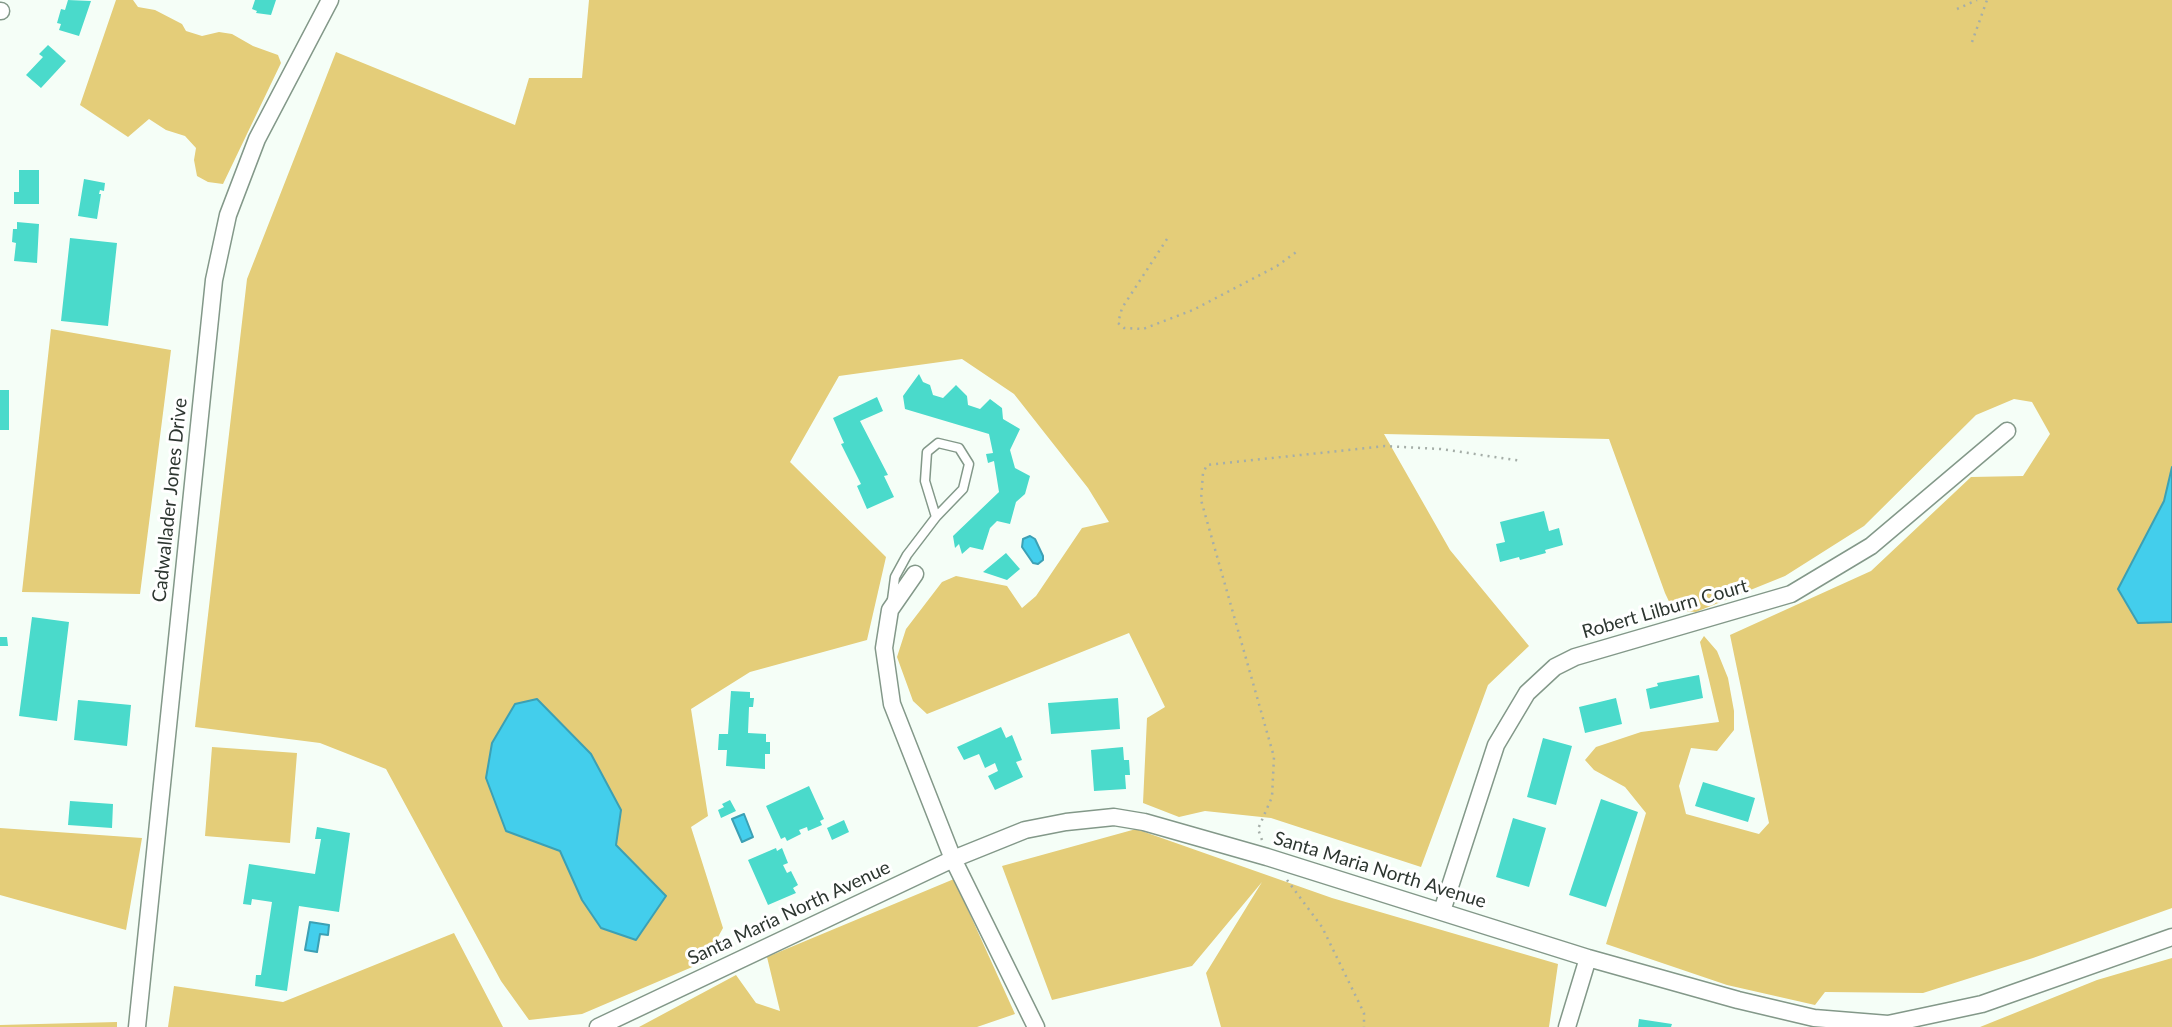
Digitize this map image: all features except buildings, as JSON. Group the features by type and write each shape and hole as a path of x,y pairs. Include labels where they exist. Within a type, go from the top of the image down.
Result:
{"street":[{"name":"Cadwallader Jones Drive","path":"137,1027 214,280 228,215 257,139 330,0"},
{"name":"Robert Lilburn Court","path":"1441,911 1496,745 1527,693 1555,667 1575,657 1791,594 1871,546 2007,431"},
{"path":"915,574 890,610 884,648 892,704 953,859 1036,1027"},
{"name":"Santa Maria North Avenue","path":"598,1027 953,859 1025,831 1066,822 1114,817 1144,822 1267,857 1588,958 1802,1015 1888,1024 1982,1004 2172,937"},
{"path":"1567,1027 1588,958"}],"lane":[{"path":"890,610 895,577 908,555 936,517 963,489 969,464 959,448 938,443 927,452 925,481 936,517"}],"path":[{"path":"1957,9 1977,0"},
{"path":"1972,42 1987,0"},
{"path":"1167,239 1122,308 1118,323 1124,328 1143,329 1193,310 1277,266 1299,250"},
{"path":"1364,1027 1364,1013 1322,927 1267,857 1258,828 1272,797 1274,757 1201,500 1203,473 1207,465 1385,446 1441,449 1522,461"}],"shaded area":[{"path":"116,0 133,0 138,7 155,10 182,24 186,31 202,36 219,32 232,34 253,46 278,55 281,63 223,184 208,182 197,176 194,160 196,148 185,136 166,130 149,119 128,137 80,105"},
{"path":"589,0 2172,0 2172,908 2033,958 1923,993 1825,992 1815,1005 1727,985 1606,944 1646,813 1625,787 1594,770 1585,760 1596,747 1641,732 1719,722 1700,642 1704,636 1717,651 1728,678 1734,711 1734,730 1717,751 1691,748 1679,786 1686,814 1759,834 1769,823 1730,635 1871,571 1971,477 2023,476 2050,434 2032,402 2014,399 1976,415 1864,526 1785,576 1696,612 1673,610 1609,439 1384,434 1450,550 1529,646 1488,685 1421,867 1271,818 1205,811 1179,817 1143,803 1147,718 1165,707 1129,633 927,714 913,701 897,657 906,629 942,582 956,576 1007,586 1022,608 1036,596 1082,528 1109,522 1088,488 1014,394 962,359 839,376 790,462 886,557 867,640 750,672 691,709 708,816 691,827 723,928 704,962 582,1014 529,1020 501,981 386,769 320,743 195,727 247,279 336,52 515,125 529,78 582,78"},
{"path":"51,329 171,350 140,594 22,592"},
{"path":"212,747 297,753 290,843 205,836"},
{"path":"0,828 142,838 126,930 0,895"},
{"path":"1136,829 1332,898 1558,964 1549,1027 1221,1027 1206,973 1262,882 1192,966 1052,1000 1002,866"},
{"path":"954,879 1015,1014 977,1027 639,1027 736,975 756,1003 780,1011 767,957"},
{"path":"454,933 503,1027 168,1027 174,986 283,1002"},
{"path":"2172,958 2172,1027 1980,1027 2097,980"},
{"path":"117,1022 117,1027 0,1027 0,1025"}],"water":[{"path":"2172,467 2172,622 2138,623 2118,589 2164,501"},
{"path":"1030,536 1035,539 1043,556 1043,560 1038,564 1033,563 1022,547 1023,539"},
{"path":"537,699 591,754 621,810 616,845 666,896 636,940 601,928 582,900 560,851 506,831 486,778 492,743 515,704"},
{"path":"744,814 753,837 742,842 732,819"},
{"path":"310,922 329,925 328,935 320,934 317,952 305,950"}]}
